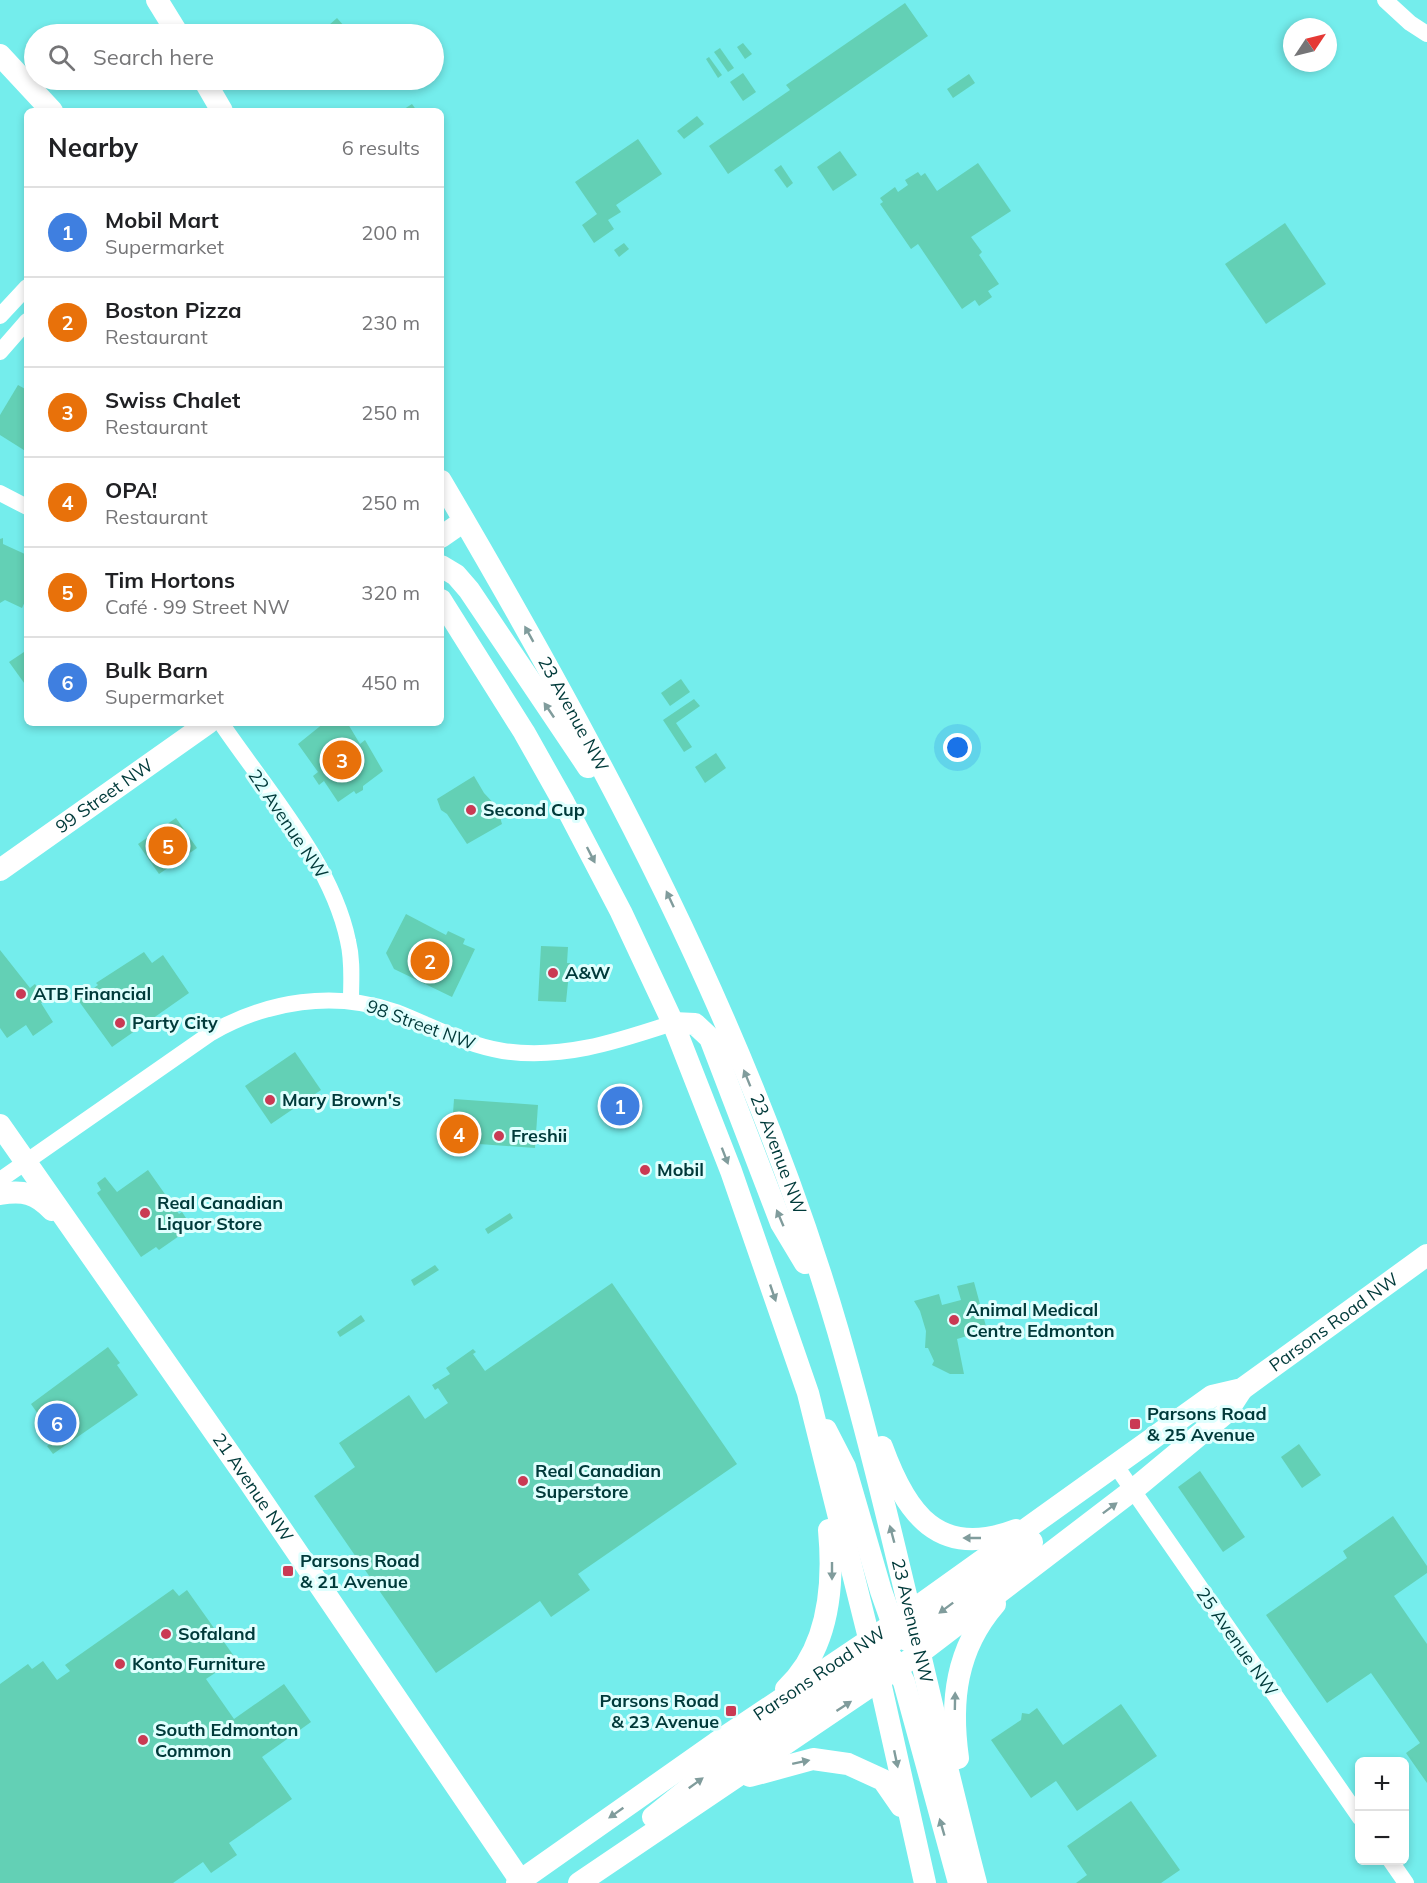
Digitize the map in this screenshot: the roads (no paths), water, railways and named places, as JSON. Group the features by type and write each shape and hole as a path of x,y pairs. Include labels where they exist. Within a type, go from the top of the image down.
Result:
{"main road":[{"path":"158,0 172,24"},
{"path":"0,55 24,81"},
{"path":"32,90 49,108"},
{"path":"210,90 220,108"},
{"name":"23 Avenue NW","path":"444,486 578,721 653,863 729,1031 780,1162 830,1305 838,1331 895,1647 910,1823 925,1883"},
{"path":"444,535 464,520"},
{"path":"485,556 446,575 653,863"},
{"name":"23 Avenue NW","path":"444,605 524,732 564,802 674,1023 741,1198 808,1394 823,1450 895,1647 976,1883"},
{"name":"99 Street NW","path":"0,870 204,726"},
{"path":"674,1023 695,1024 710,1038 781,1223 830,1305"},
{"name":"21 Avenue NW","path":"0,1125 256,1492 520,1882"},
{"path":"0,1194 17,1191 31,1193 89,1252"},
{"name":"Parsons Road NW","path":"520,1882 716,1743 895,1647 1064,1543 1133,1490 1227,1412 1242,1389 1427,1255"},
{"path":"838,1331 850,1354 892,1475 911,1509 926,1524 953,1536 988,1538 1015,1530 1063,1501"},
{"name":"Parsons Road NW","path":"579,1883 724,1784 895,1647 1063,1501 1109,1471 1212,1396 1242,1389"},
{"path":"808,1394 845,1467 958,1883"},
{"path":"716,1743 791,1684 811,1654 823,1625 832,1577 823,1450"},
{"path":"624,1852 640,1830 663,1808 895,1647 1067,1516 1109,1471"},
{"path":"984,1883 960,1773 956,1743 955,1689 960,1665 964,1652 986,1614 1064,1543"},
{"path":"724,1784 800,1761 813,1759 848,1764 869,1771 883,1780 910,1823"}],"street":[{"path":"1385,0 1410,23 1427,34"},
{"path":"0,316 24,290"},
{"path":"0,352 24,324"},
{"path":"0,493 24,505"},
{"name":"22 Avenue NW","path":"222,726 328,882 349,942 351,1001"},
{"name":"98 Street NW","path":"0,1180 223,1026 245,1016 291,1004 321,1000 351,1001 394,1012 468,1042 518,1053 564,1052 595,1047 674,1023"},
{"name":"25 Avenue NW","path":"1109,1471 1133,1490 1355,1812"},
{"path":"1393,1865 1406,1883"}],"place":[{"name":"Swiss Chalet","path":"342,760"},
{"name":"Second Cup","path":"471,810"},
{"name":"Tim Hortons","path":"168,846"},
{"name":"Boston Pizza","path":"430,961"},
{"name":"A&W","path":"553,973"},
{"name":"ATB Financial","path":"21,994"},
{"name":"Party City","path":"120,1023"},
{"name":"Mary Brown's","path":"270,1100"},
{"name":"Mobil Mart","path":"620,1106"},
{"name":"OPA!","path":"459,1134"},
{"name":"Freshii","path":"499,1136"},
{"name":"Mobil","path":"645,1170"},
{"name":"Real Canadian Liquor Store","path":"145,1213"},
{"name":"Animal Medical Centre Edmonton","path":"954,1320"},
{"name":"Bulk Barn","path":"57,1423"},
{"name":"Parsons Road & 25 Avenue","path":"1135,1424"},
{"name":"Real Canadian Superstore","path":"523,1481"},
{"name":"Parsons Road & 21 Avenue","path":"288,1571"},
{"name":"Sofaland","path":"166,1634"},
{"name":"Konto Furniture","path":"120,1664"},
{"name":"Parsons Road & 23 Avenue","path":"731,1711"},
{"name":"South Edmonton Common","path":"143,1740"}]}
